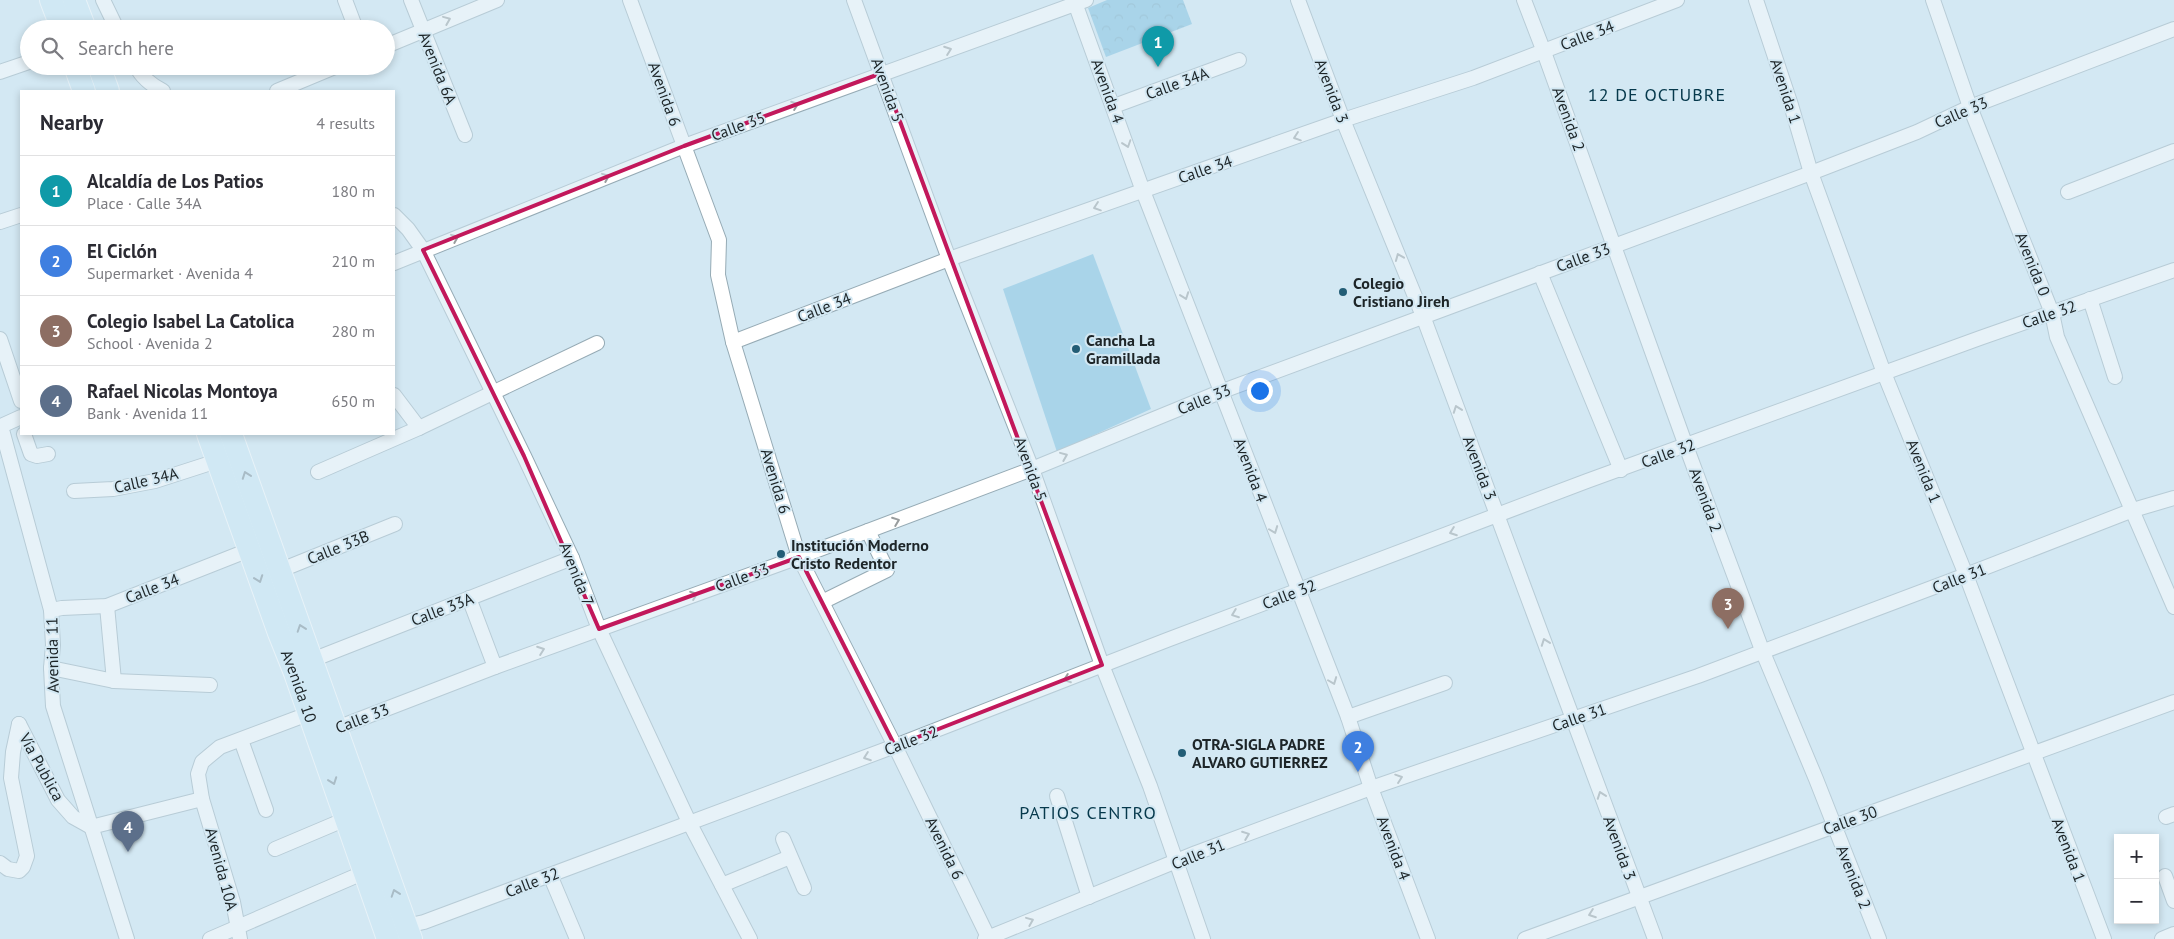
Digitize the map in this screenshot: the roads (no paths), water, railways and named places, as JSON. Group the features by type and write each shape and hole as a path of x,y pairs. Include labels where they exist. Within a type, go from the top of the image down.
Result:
{"main road":[{"path":"51,0 59,20"},
{"path":"74,0 82,20"},
{"path":"78,75 84,90"},
{"path":"102,75 108,90"},
{"name":"Avenida 10","path":"208,435 249,550 327,731 408,933"},
{"name":"Avenida 10","path":"234,435 312,660 318,710"},
{"name":"Avenida 10","path":"327,731 346,820 388,939"}],"street":[{"path":"103,0 113,20"},
{"path":"344,0 352,20"},
{"name":"Avenida 6A","path":"412,0 465,135"},
{"path":"395,42 497,0"},
{"name":"Avenida 6","path":"630,0 719,240 718,275 733,342 799,557 895,746 988,939"},
{"name":"Avenida 5","path":"854,0 949,258 1032,469 1102,665 1150,786 1203,939"},
{"name":"Avenida 3","path":"1298,0 1343,120 1423,316 1655,939"},
{"name":"Avenida 2","path":"1524,0 1762,650 1879,939"},
{"name":"Calle 34","path":"733,342 949,258 1343,120 1473,78 1677,0"},
{"name":"Avenida 1","path":"1756,0 1791,105 1811,173 1884,373 1966,575 2032,754 2104,939"},
{"name":"Avenida 0","path":"1934,0 1970,107 2052,312 2057,337 2174,607"},
{"name":"Calle 35","path":"395,263 684,146 1078,1"},
{"name":"Avenida 4","path":"1078,1 1143,191 1348,717 1371,788 1428,939"},
{"name":"Calle 33","path":"327,731 599,628 799,557 1032,469 1220,392 1811,173 1917,132 1970,107 2174,29"},
{"name":"Calle 34A","path":"1114,106 1240,60"},
{"path":"0,72 20,65"},
{"path":"141,75 161,90"},
{"path":"279,90 315,75"},
{"path":"2068,192 2174,151"},
{"path":"0,222 20,215"},
{"name":"Avenida 7","path":"395,216 408,229 423,250 572,558 599,628 690,822 750,939"},
{"name":"Calle 32","path":"408,933 424,922 895,746 1298,590 1884,373 2174,270"},
{"path":"1540,273 1621,470"},
{"path":"2090,299 2115,377"},
{"path":"0,339 20,398"},
{"path":"318,472 419,428 597,343"},
{"path":"395,396 419,428"},
{"name":"Avenida 11","path":"20,420 1,426 51,610 53,645 50,668 53,706 127,939"},
{"path":"24,435 31,454 37,456 48,454"},
{"name":"Calle 34A","path":"74,491 114,489 156,481 217,461"},
{"name":"Calle 31","path":"988,939 1176,861 1371,788 1698,676 2133,510 2174,498"},
{"name":"Calle 33B","path":"281,570 396,524"},
{"path":"822,602 887,570 868,531"},
{"name":"Calle 34","path":"51,610 107,606 249,550"},
{"name":"Calle 33A","path":"312,660 572,558"},
{"path":"468,598 496,667"},
{"path":"107,606 114,681"},
{"path":"50,668 114,681 210,685"},
{"path":"1348,717 1445,683"},
{"name":"Calle 30","path":"1525,939 2174,702"},
{"name":"Calle 33","path":"202,762 220,748 318,710"},
{"name":"Vía Publica","path":"0,863 8,869 19,871 24,867 27,856 11,778 13,752 19,724 58,800 73,817 91,827"},
{"path":"241,740 266,810"},
{"name":"Avenida 10A","path":"202,762 198,774 202,799 232,902 239,933"},
{"path":"1057,796 1089,897"},
{"path":"91,827 202,799"},
{"path":"275,849 346,820"},
{"path":"783,840 804,888"},
{"path":"722,885 790,857"},
{"path":"210,939 239,933 365,872"},
{"path":"550,875 577,939"},
{"path":"2165,876 2174,901"},
{"path":"2162,939 2174,934"}],"place":[{"name":"Alcaldía de Los Patios","path":"1158,67"},
{"name":"Colegio Cristiano Jireh","path":"1343,292"},
{"name":"Cancha La Gramillada","path":"1076,349"},
{"name":"Institución Moderno Cristo Redentor","path":"781,554"},
{"name":"Colegio Isabel La Catolica","path":"1728,629"},
{"name":"OTRA-SIGLA PADRE ALVARO GUTIERREZ","path":"1182,753"},
{"name":"El Ciclón","path":"1358,772"},
{"name":"Rafael Nicolas Montoya","path":"128,852"}],"district":[{"name":"12 DE OCTUBRE","path":"1657,95"},
{"name":"PATIOS CENTRO","path":"1088,813"}]}
